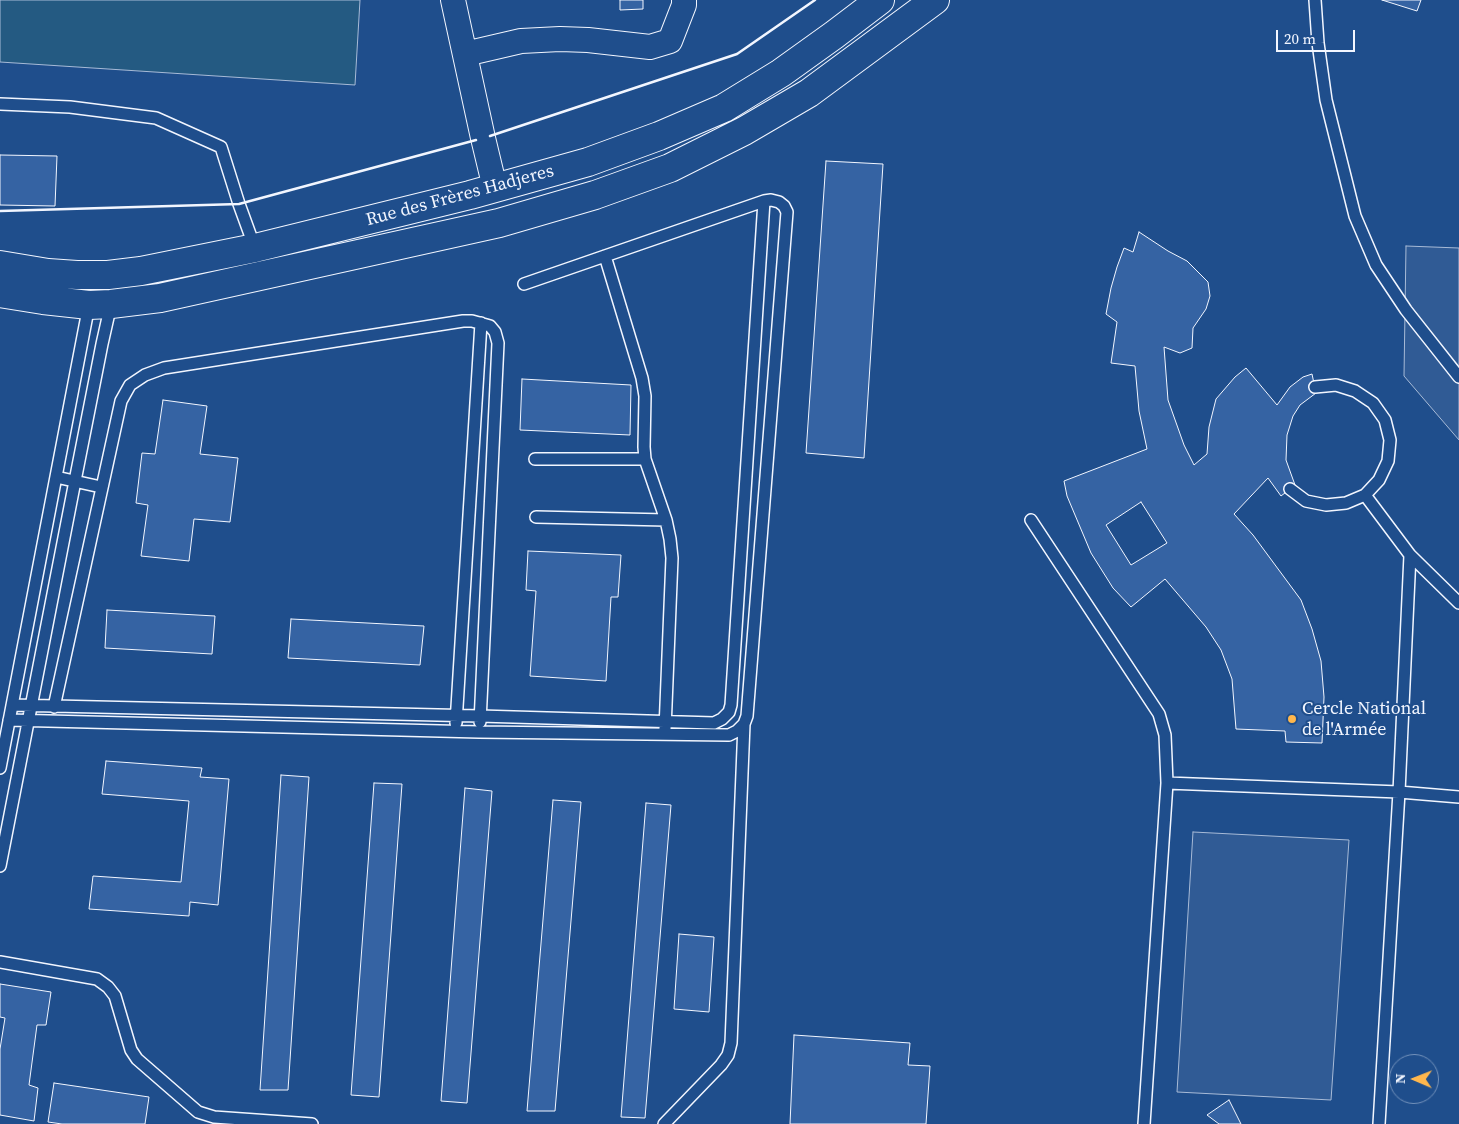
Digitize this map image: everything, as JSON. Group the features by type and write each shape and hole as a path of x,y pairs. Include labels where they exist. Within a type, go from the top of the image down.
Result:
{"main road":[{"name":"Rue des Frères Hadjeres","path":"0,265 48,273 94,275 141,271 255,248 491,190 588,162 659,136 724,108 781,73 834,36 880,0"},
{"path":"0,294 43,300 100,304 160,298 481,227 595,195 670,168 744,131 809,93 935,0"},
{"path":"481,227 470,213 469,207 491,190 515,194 518,199 518,218"},
{"path":"94,275 100,304"}],"street":[{"path":"453,0 491,190"},
{"path":"465,54 521,41 560,39 650,47 670,41 684,6 684,0"}],"lane":[{"path":"1315,0 1318,43 1326,100 1355,216 1376,265 1406,310 1459,376"},
{"path":"0,104 70,107 156,118 221,147 255,248"},
{"path":"12,705 666,722 714,723 722,720 729,712 731,705 764,201"},
{"path":"524,284 764,201 779,202 787,212 747,716 744,724 731,1043 728,1055 721,1065 664,1124"},
{"path":"605,256 642,378 646,396 645,459 666,520 670,540 672,558 665,735"},
{"path":"0,768 56,477 100,304"},
{"path":"0,866 102,344 100,304"},
{"path":"54,707 121,401 130,385 145,375 164,368 463,321 490,326 495,332 498,343 479,732"},
{"path":"455,731 481,323"},
{"path":"1290,490 1306,501 1326,505 1346,503 1365,495 1379,480 1388,461 1390,440 1385,420 1373,403 1356,391 1336,385 1315,387"},
{"path":"535,459 645,459"},
{"path":"56,477 101,487"},
{"path":"1365,495 1410,555 1459,603"},
{"path":"536,517 666,520"},
{"path":"1032,520 1160,714 1165,735 1167,783 1144,1124"},
{"path":"1379,1124 1399,792 1410,555"},
{"path":"9,720 665,735 729,735 737,731 744,724"},
{"path":"1167,783 1399,792 1459,798"},
{"path":"0,962 97,979 108,987 115,996 131,1050 138,1059 198,1112 214,1117 312,1124"}],"shaded area":[{"path":"0,0 360,0 355,85 0,62"},
{"path":"1406,246 1459,248 1459,440 1404,376"},
{"path":"1193,832 1349,840 1331,1100 1177,1092"}],"building":[{"path":"620,0 643,0 643,9 620,10"},
{"path":"1382,0 1421,0 1417,11"},
{"path":"0,155 57,156 55,206 0,205"},
{"path":"826,161 883,164 864,458 806,453"},
{"path":"1139,232 1187,261 1208,282 1210,296 1206,309 1193,328 1192,348 1180,353 1164,347 1168,400 1184,445 1194,465 1207,454 1209,427 1216,399 1235,377 1246,368 1277,405 1290,387 1303,377 1312,374 1316,393 1300,405 1293,416 1287,435 1286,460 1295,485 1281,496 1268,478 1234,514 1253,535 1301,600 1321,661 1324,697 1322,743 1286,742 1285,731 1236,729 1232,679 1221,650 1206,627 1165,579 1131,607 1113,588 1091,553 1067,496 1064,481 1147,449 1139,411 1135,366 1111,363 1117,322 1106,314 1111,288 1124,248 1133,252","holes":["1141,502 1167,543 1131,565 1106,525"]},
{"path":"522,379 631,385 630,435 520,430"},
{"path":"163,400 207,406 200,454 238,458 230,522 194,519 189,561 141,556 148,505 136,503 142,453 155,454"},
{"path":"528,551 621,555 618,597 611,597 606,681 530,676 536,591 526,590"},
{"path":"107,610 215,616 212,654 105,648"},
{"path":"291,619 424,626 420,665 288,658"},
{"path":"106,761 202,768 200,777 229,779 218,905 190,902 189,916 89,909 93,876 181,882 189,801 102,794"},
{"path":"281,775 309,777 288,1090 260,1090"},
{"path":"374,783 402,784 379,1097 351,1095"},
{"path":"465,788 492,791 467,1103 441,1101"},
{"path":"553,800 581,802 555,1111 527,1111"},
{"path":"646,803 671,805 645,1118 621,1117"},
{"path":"679,934 714,937 709,1012 674,1009"},
{"path":"0,984 51,992 46,1025 37,1025 29,1085 38,1088 34,1121 0,1115 0,1049 5,1018 0,1017"},
{"path":"794,1035 910,1043 908,1065 930,1066 926,1124 790,1124"},
{"path":"54,1083 149,1097 145,1124 62,1124 48,1122"},
{"path":"1229,1100 1241,1124 1219,1124 1207,1115"}],"wall":[{"path":"490,136 737,54 815,0"},
{"path":"0,211 239,204 476,140"}],"place":[{"name":"Cercle National de l'Armée","path":"1292,719"}]}
